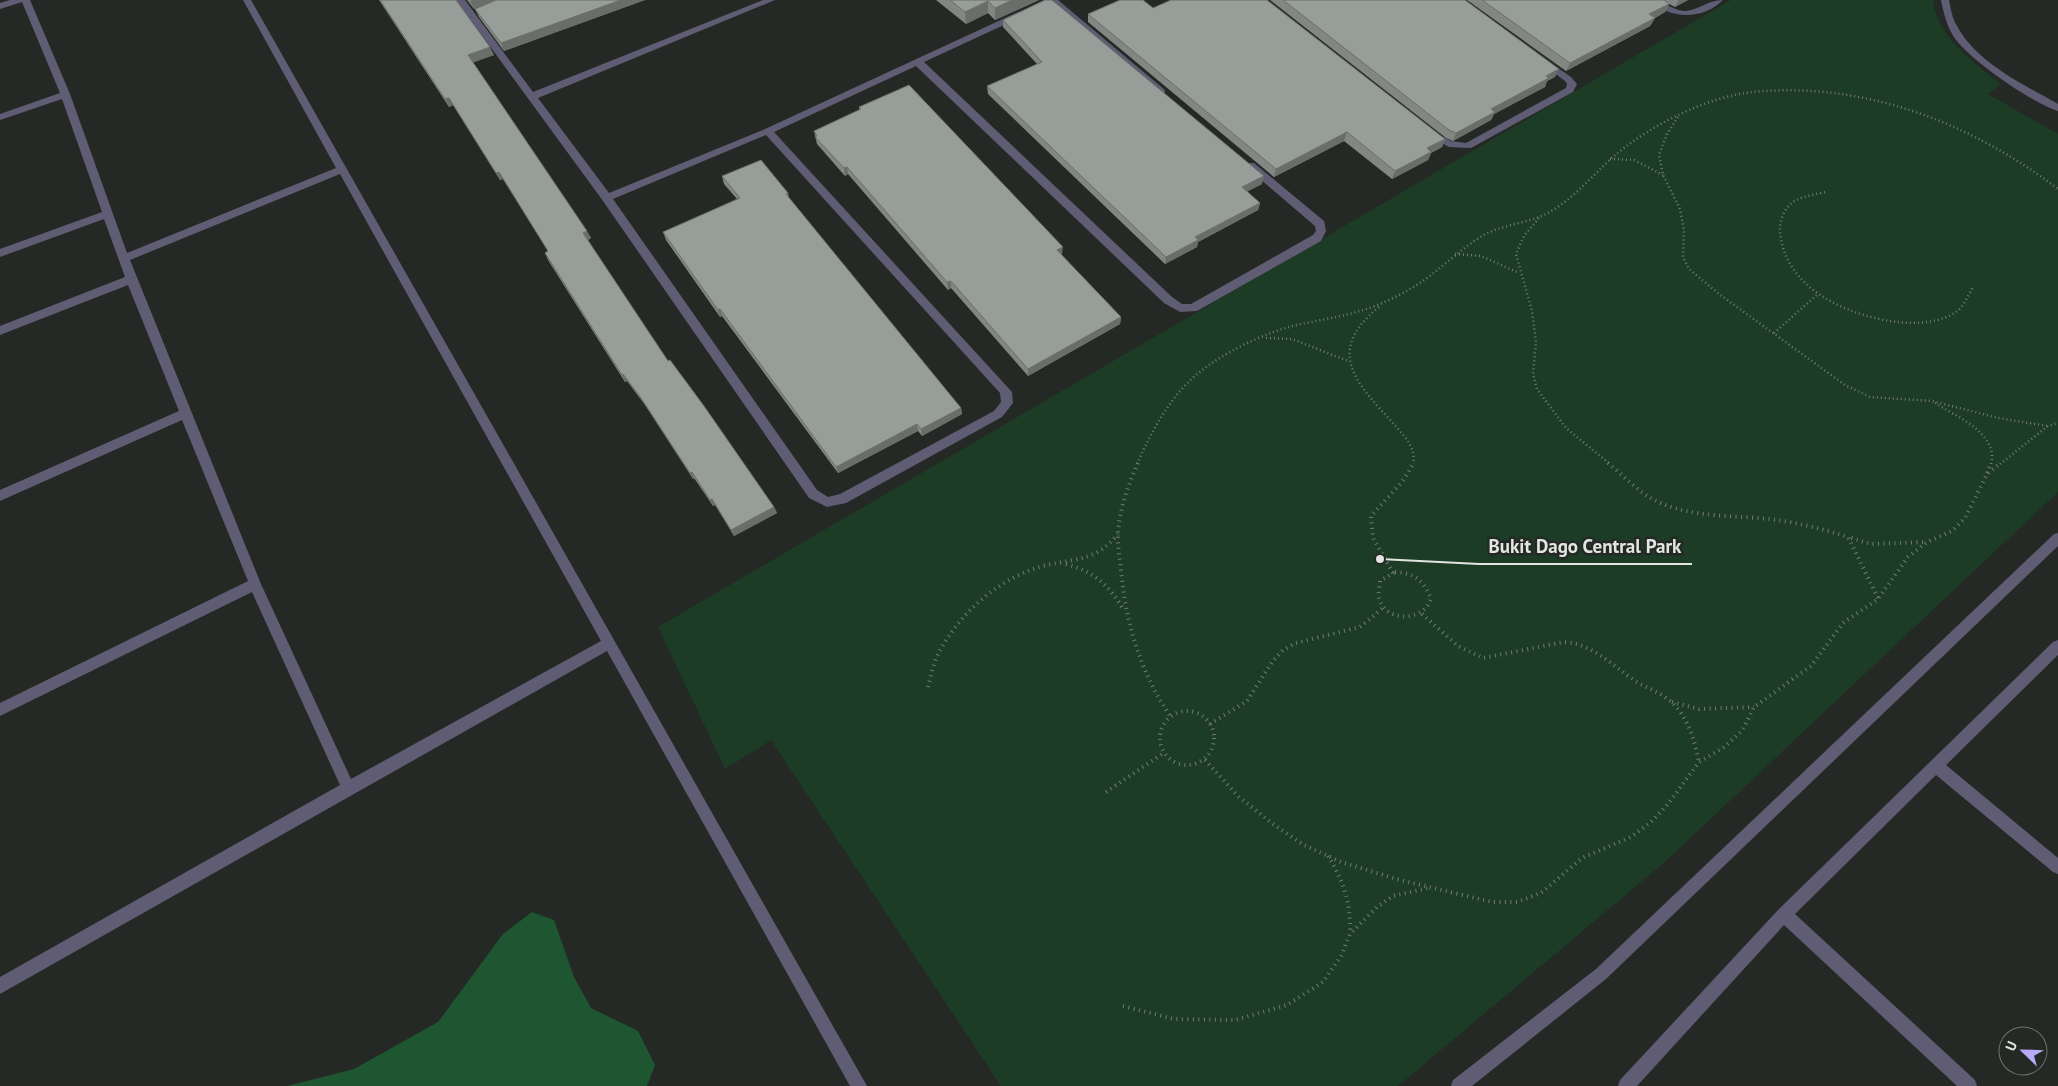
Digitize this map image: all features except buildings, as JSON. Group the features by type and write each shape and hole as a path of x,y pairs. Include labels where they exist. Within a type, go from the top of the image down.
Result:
{"street":[{"path":"0,6 19,0"},
{"path":"26,0 65,94 131,279 255,584 350,790"},
{"path":"247,0 859,1086"},
{"path":"460,0 477,13 533,96 607,198 813,494 827,502 842,499 998,414 1007,403 1006,392 768,131"},
{"path":"533,96 771,0"},
{"path":"1654,0 1670,10 1682,14 1695,14 1719,0"},
{"path":"1944,0 1952,27 1974,54 2010,81 2058,108"},
{"path":"1048,1 1168,96"},
{"path":"607,198 768,131 1024,12"},
{"path":"1419,124 1442,142 1455,147 1468,146 1570,90 1572,84 1568,79 1537,56"},
{"path":"918,62 1168,300 1180,308 1193,308 1317,238 1322,231 1320,224 1244,160"},
{"path":"0,117 65,94"},
{"path":"125,258 343,169"},
{"path":"0,253 109,213"},
{"path":"0,331 131,279"},
{"path":"0,496 186,413"},
{"path":"1459,1086 1601,974 2058,538"},
{"path":"0,710 255,584"},
{"path":"0,986 350,790 440,736 610,643"},
{"path":"1626,1086 1784,914 2058,646"},
{"path":"1936,766 2058,867"},
{"path":"1784,914 1969,1086"}],"path":[{"path":"1927,542 1870,544 1812,526 1770,519 1696,514 1673,508 1654,500 1566,428 1537,389 1533,374 1536,342 1533,319 1516,254 1524,236 1539,218 1593,180 1610,159 1630,143 1679,116 1711,102 1750,92 1793,90 1838,93 1910,109 1937,119 2017,160 2058,189"},
{"path":"1679,116 1667,134 1659,155 1663,175 1680,209 1684,230 1683,258 1689,268 1719,294 1846,385 1870,397 1932,401 1998,418 2048,426"},
{"path":"1610,159 1634,160 1663,175"},
{"path":"1824,192 1789,205 1781,221 1779,238 1784,252 1796,271 1818,294 1844,308 1872,317 1924,324 1944,318 1957,311 1973,287"},
{"path":"1348,361 1357,329 1381,305 1423,281 1454,254 1488,232 1539,218"},
{"path":"1454,254 1472,252 1483,255 1520,273"},
{"path":"1774,333 1818,294"},
{"path":"1170,716 1149,683 1139,662 1125,612 1118,533 1127,490 1141,455 1167,406 1190,378 1218,359 1263,338 1296,326 1332,319 1381,305"},
{"path":"1263,338 1292,339 1348,361 1372,400 1408,440 1414,452 1414,464 1409,473 1371,516 1369,525 1372,536 1392,573"},
{"path":"1206,760 1239,797 1273,824 1304,845 1327,855 1400,880 1492,902 1518,902 1541,893 1582,858 1631,837 1651,822 1668,804 1699,762 1723,748 1742,730 1754,707 1811,666 1843,623 1878,599 1908,558 1927,542 1952,531 1966,518 1987,474 1992,456 1986,440 1976,430 1932,401"},
{"path":"1987,474 2048,426 2058,423"},
{"path":"928,687 937,656 955,628 977,604 1008,581 1037,567 1063,564 1088,558 1102,551 1109,547 1118,533"},
{"path":"1848,537 1858,560 1870,576 1878,599"},
{"path":"1063,564 1085,568 1099,578 1113,591 1125,612"},
{"path":"1405,572 1415,576 1423,582 1429,591 1430,600 1428,608 1422,614 1403,618 1392,614 1384,607 1377,590 1380,581 1392,573 1405,572"},
{"path":"1210,724 1247,701 1272,662 1283,650 1296,642 1360,627 1384,607"},
{"path":"1422,614 1472,656 1483,658 1564,642 1579,644 1599,654 1635,681 1672,702 1699,709 1754,707"},
{"path":"1672,702 1689,724 1696,742 1699,762"},
{"path":"1180,712 1191,712 1201,716 1210,724 1216,743 1206,760 1184,765 1173,760 1165,752 1160,743 1160,732 1163,723 1170,716 1180,712"},
{"path":"1106,792 1165,752"},
{"path":"1123,1006 1174,1019 1235,1020 1287,1005 1322,982 1341,956 1350,934 1351,904 1343,880 1327,855"},
{"path":"1350,934 1377,907 1394,896 1432,888"}],"shaded area":[{"path":"1731,0 1933,0 1941,26 1949,37 1980,68 2001,84 1988,94 2058,134 2058,492 1667,860 1398,1086 1001,1086 771,740 725,769 658,627"},
{"path":"532,912 554,920 574,977 591,1008 638,1031 655,1065 647,1086 287,1086 354,1069 438,1022 503,934"}],"place":[{"name":"Bukit Dago Central Park","path":"1380,559"}]}
